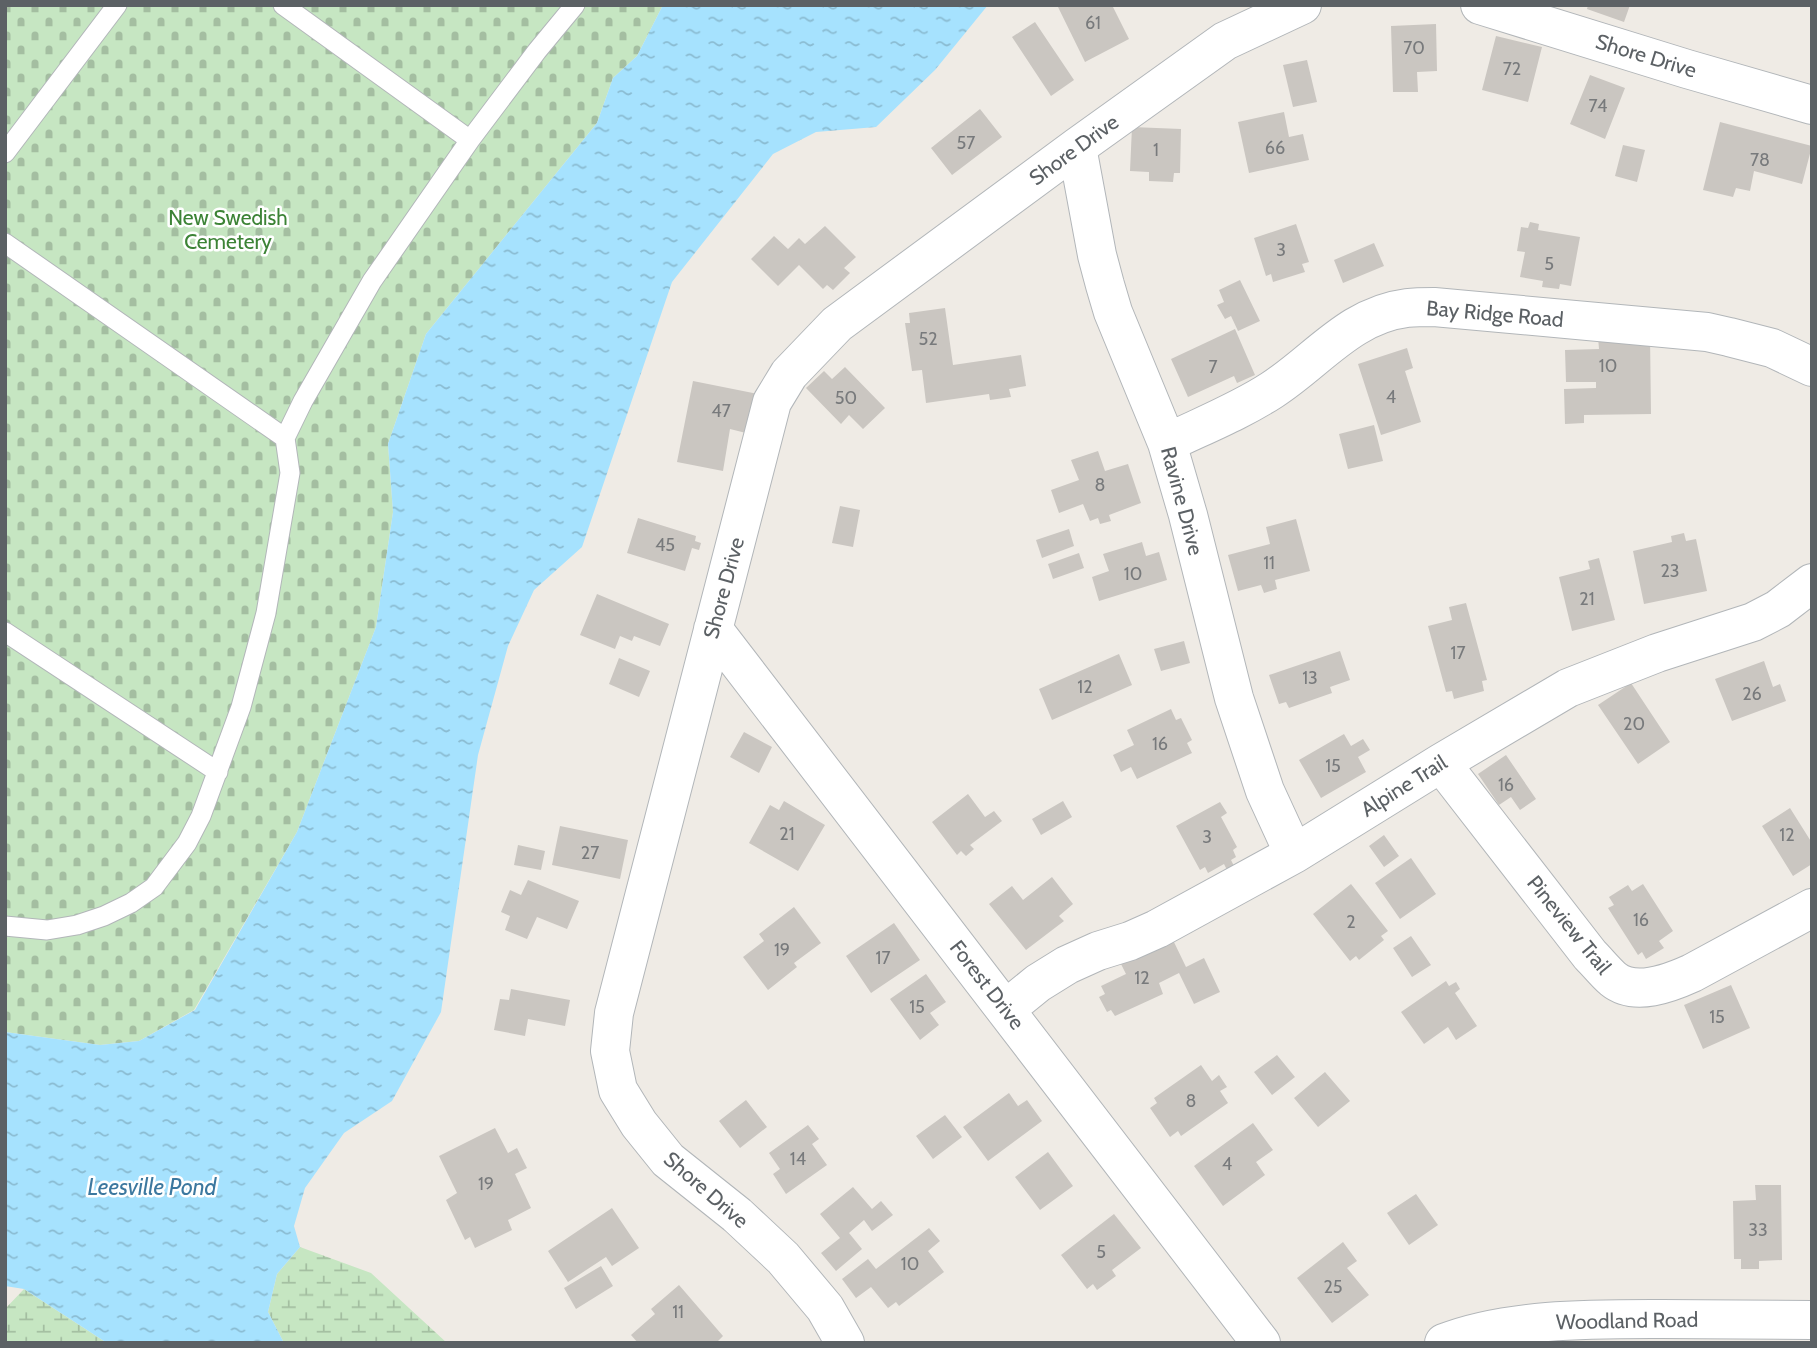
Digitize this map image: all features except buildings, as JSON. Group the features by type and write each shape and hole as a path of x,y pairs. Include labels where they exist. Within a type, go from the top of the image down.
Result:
{"street":[{"name":"Shore Drive","path":"845,1343 825,1308 783,1258 737,1215 668,1160 639,1124 618,1090 610,1051 614,1013 772,402 789,374 837,324 1225,41 1302,5"},
{"name":"Shore Drive","path":"1480,5 1812,105"},
{"name":"Ravine Drive","path":"1077,147 1097,255 1113,312 1167,443 1234,698 1265,791 1294,854"},
{"name":"Bay Ridge Road","path":"1167,443 1272,390 1360,323 1380,314 1407,308 1434,307 1707,332 1772,348 1812,367"},
{"name":"Alpine Trail","path":"1006,1009 1038,983 1067,965 1157,929 1294,854 1568,688 1657,653 1753,622 1778,609 1812,583"},
{"name":"Forest Drive","path":"713,629 1261,1343"},
{"name":"Pineview Trail","path":"1441,763 1590,955 1615,981 1641,988 1672,982 1812,908"},
{"name":"Woodland Road","path":"1444,1343 1493,1330 1581,1320 1812,1320"}],"lane":[{"path":"5,153 117,5"},
{"path":"283,5 470,140"},
{"path":"5,926 47,930 77,925 104,916 131,903 154,887 187,843 201,816 241,707 267,613 290,473 285,438 303,401 372,281 470,140 575,5"},
{"path":"5,243 285,438"},
{"path":"5,632 218,772"}],"green space":[{"name":"New Swedish Cemetery","path":"5,5 663,5 637,56 613,78 597,123 426,334 388,444 393,512 376,627 297,832 194,1010 139,1041 100,1045 5,1032"},
{"path":"300,1247 371,1273 447,1343 284,1343 268,1312 277,1274"},
{"path":"24,1289 107,1343 5,1343 5,1309"}],"water":[{"name":"Leesville Pond","path":"663,5 988,5 935,70 876,127 816,132 773,154 672,282 582,547 534,590 508,646 478,755 441,1012 392,1101 344,1133 305,1188 294,1226 300,1247 277,1274 268,1312 284,1343 107,1343 24,1289 5,1286 5,1032 100,1045 139,1041 195,1010 297,832 376,627 393,512 388,444 426,334 597,123 613,78 637,56"}]}
